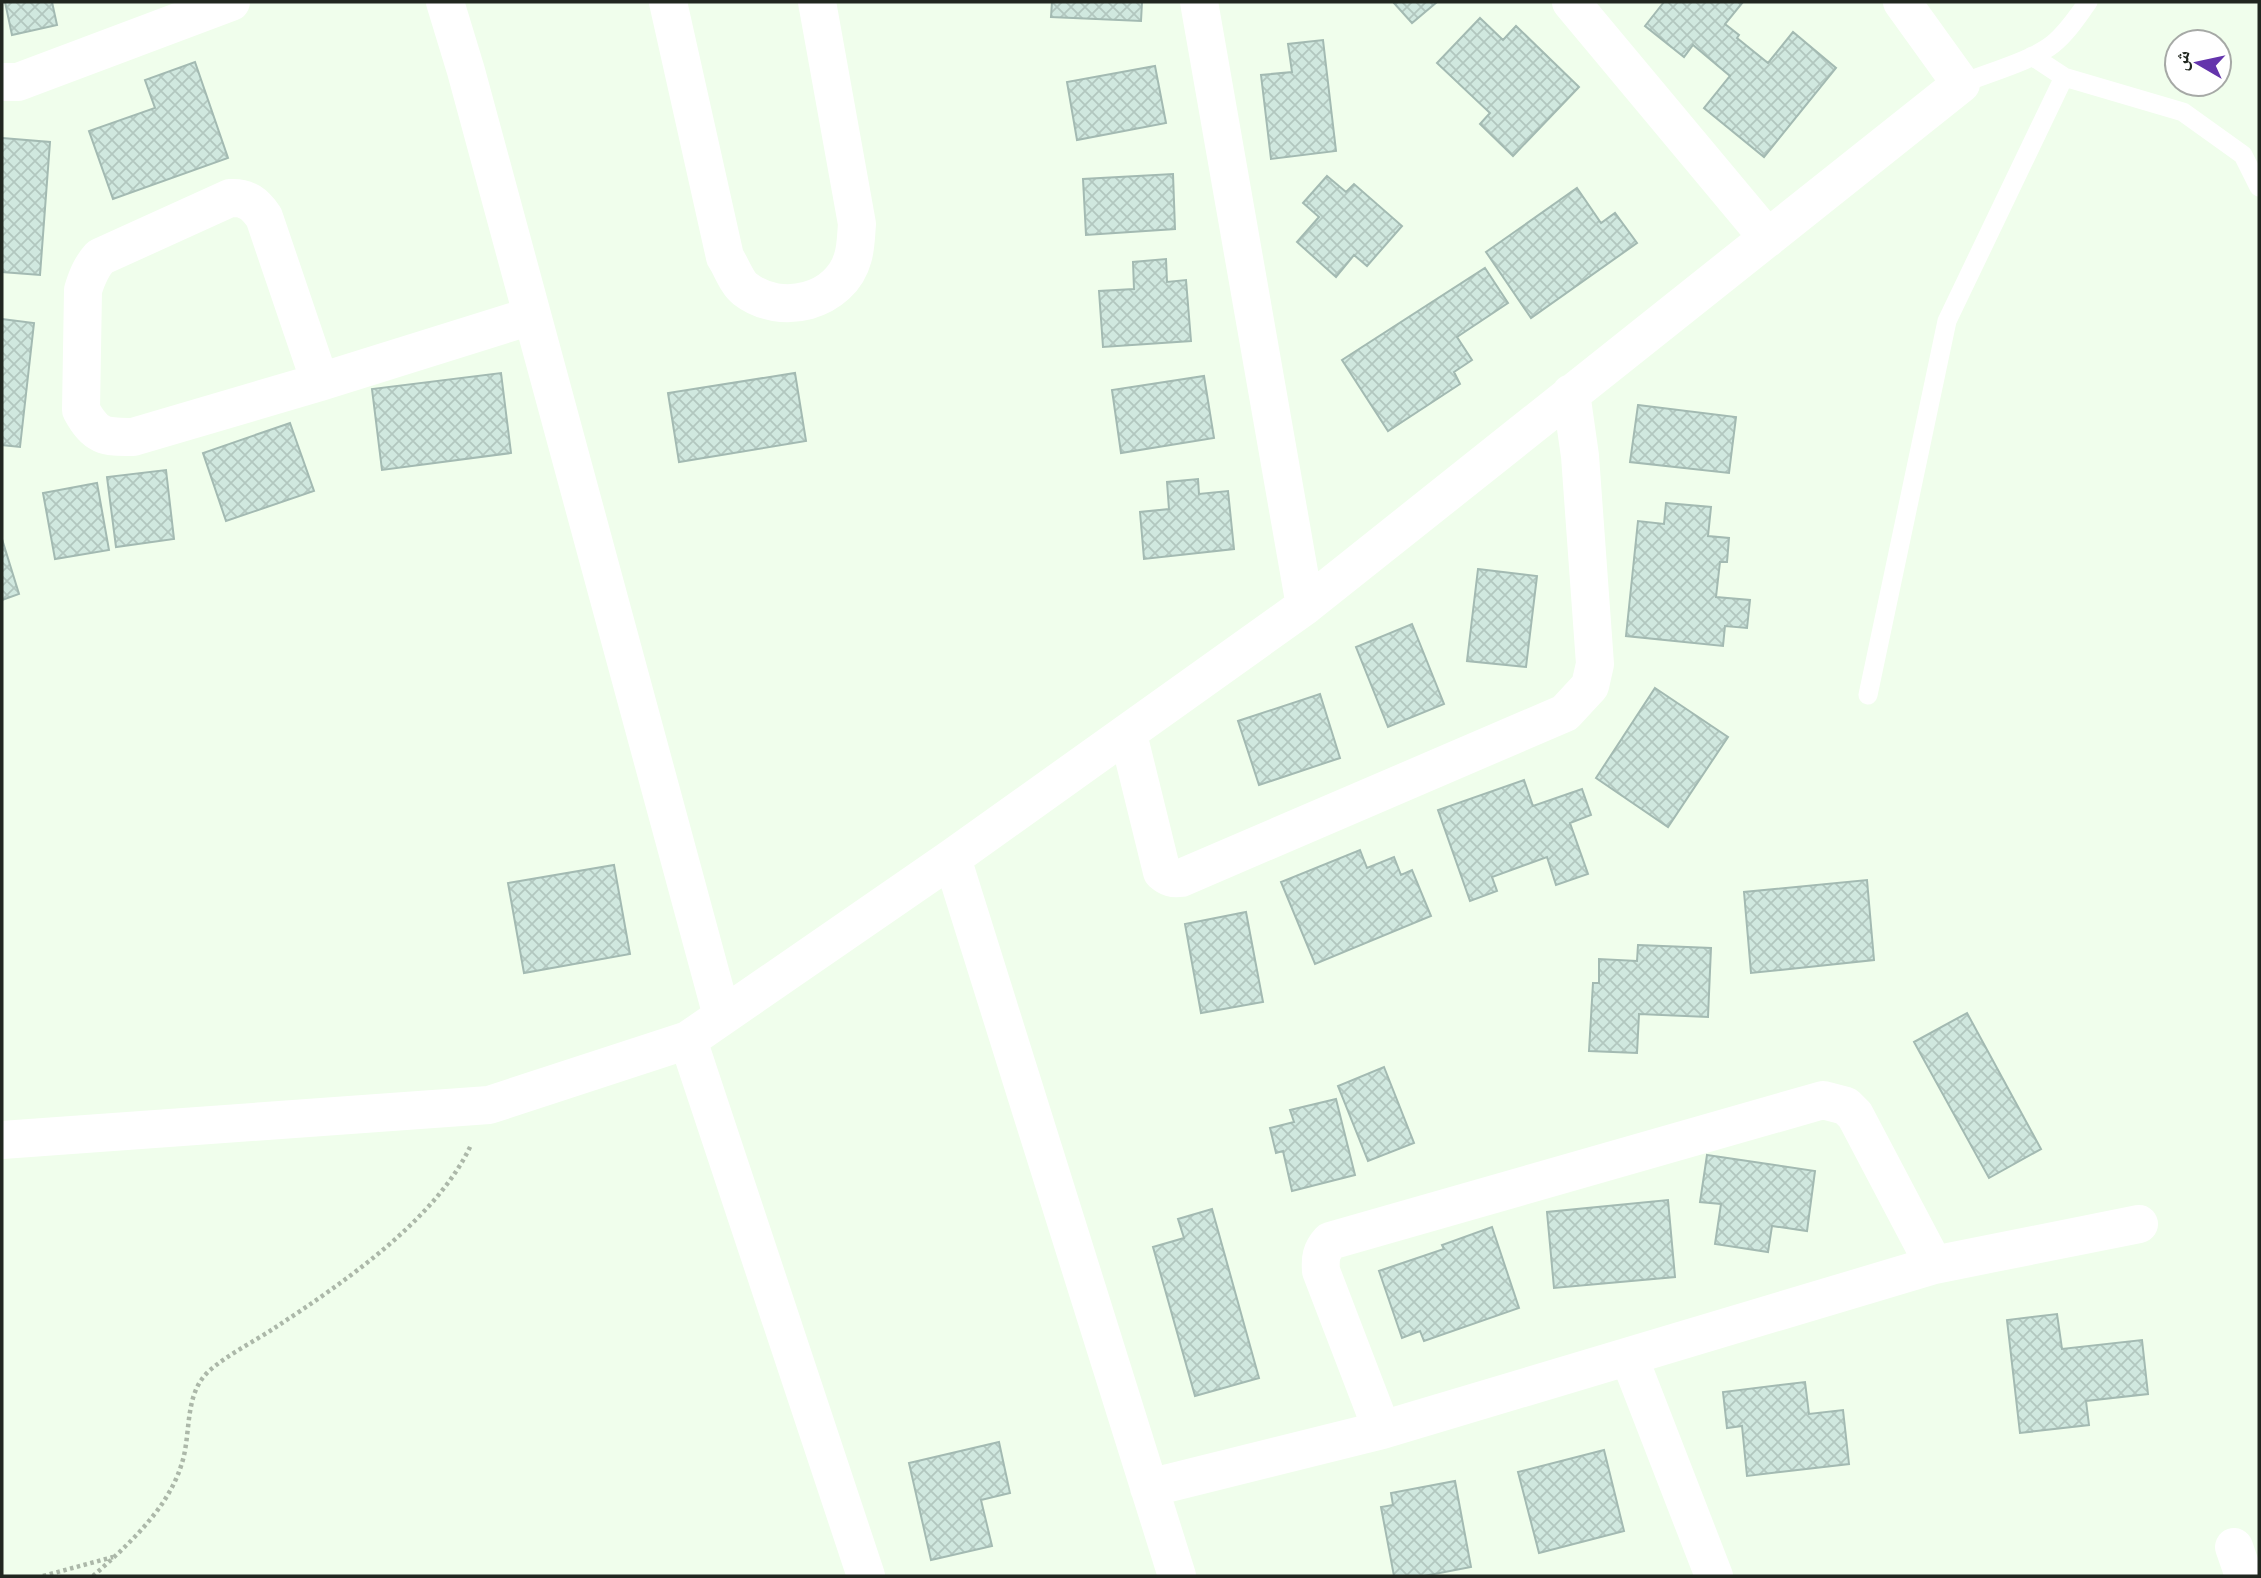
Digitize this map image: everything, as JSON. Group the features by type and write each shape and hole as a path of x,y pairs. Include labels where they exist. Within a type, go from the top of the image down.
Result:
{"street":[{"path":"2,82 18,82 231,2"},
{"path":"445,2 722,1016"},
{"path":"668,2 725,257 744,289 762,298 788,305 811,300 836,288 853,259 857,224 817,2"},
{"path":"1199,2 1305,606"},
{"path":"1571,2 1768,238"},
{"path":"2,1140 489,1105 688,1040 952,858 1305,606 1961,84 1902,2"},
{"path":"320,382 264,217 257,206 248,200 230,198 100,257 86,278 83,290 81,410 99,434 112,437 133,437 320,382 531,316"},
{"path":"1128,734 1162,872 1168,878 1181,878 1564,713 1590,687 1595,664 1580,456 1571,393"},
{"path":"952,858 1177,1576"},
{"path":"688,1040 866,1576"},
{"path":"1382,1430 1321,1271 1320,1257 1330,1241 1824,1100 1846,1106 1855,1115 1934,1265"},
{"path":"1149,1488 1382,1430 1934,1265 2139,1224"},
{"path":"1629,1357 1714,1576"}],"lane":[{"path":"1961,84 2032,56 2052,45 2071,26 2088,2"},
{"path":"2032,56 2064,77 2183,113 2243,155 2259,187"},
{"path":"1868,695 1947,321 2064,77"}],"path":[{"path":"93,1576 116,1556 168,1496 181,1465 193,1396 209,1371 347,1278 414,1221 465,1158 489,1105"},
{"path":"43,1576 116,1556"}],"building":[{"path":"5,2 52,2 57,25 12,35"},
{"path":"1052,2 1142,2 1141,21 1051,17"},
{"path":"1393,2 1437,2 1412,23"},
{"path":"1664,2 1743,2 1725,24 1739,35 1737,38 1768,63 1793,32 1836,68 1764,157 1704,108 1730,76 1693,45 1684,57 1645,26"},
{"path":"1480,18 1503,40 1516,26 1579,87 1513,156 1480,124 1490,113 1437,63"},
{"path":"1323,40 1336,151 1271,159 1261,75 1292,72 1288,44"},
{"path":"195,62 228,158 113,199 89,131 155,108 145,80"},
{"path":"1155,66 1166,123 1077,140 1067,82"},
{"path":"2,138 50,142 40,275 2,272"},
{"path":"1173,174 1175,229 1086,235 1083,179"},
{"path":"1327,176 1346,192 1354,184 1402,226 1367,266 1354,255 1336,277 1297,242 1319,217 1303,203"},
{"path":"1577,188 1601,223 1615,213 1637,243 1531,318 1486,252"},
{"path":"1166,259 1167,282 1186,280 1191,341 1103,347 1099,291 1134,289 1133,262"},
{"path":"1485,268 1508,303 1457,337 1472,360 1454,372 1460,384 1388,431 1342,360"},
{"path":"2,319 34,323 20,447 2,445"},
{"path":"501,373 511,453 382,470 372,389"},
{"path":"795,373 806,441 679,462 668,393"},
{"path":"1204,376 1214,438 1121,453 1112,390"},
{"path":"1638,405 1736,417 1729,473 1630,462"},
{"path":"290,423 314,491 226,521 203,453"},
{"path":"166,470 174,539 116,547 107,477"},
{"path":"1198,479 1199,494 1228,491 1234,549 1144,559 1140,512 1169,509 1167,482"},
{"path":"97,483 109,550 55,559 43,493"},
{"path":"1666,503 1711,507 1708,536 1729,538 1727,562 1720,562 1716,597 1750,600 1747,628 1725,626 1723,646 1626,636 1638,521 1664,524"},
{"path":"2,539 19,594 2,600"},
{"path":"1478,569 1537,576 1526,667 1467,661"},
{"path":"1412,624 1444,704 1388,727 1356,647"},
{"path":"1655,688 1728,737 1668,827 1596,778"},
{"path":"1320,694 1340,758 1259,785 1238,721"},
{"path":"1524,780 1533,806 1582,789 1591,815 1570,823 1588,874 1556,885 1547,857 1492,877 1497,891 1470,901 1438,810"},
{"path":"1360,850 1367,868 1394,857 1401,875 1412,870 1431,916 1315,964 1281,882"},
{"path":"614,865 630,954 524,973 508,883"},
{"path":"1867,880 1874,960 1751,973 1744,892"},
{"path":"1246,912 1263,1002 1201,1013 1185,924"},
{"path":"1638,945 1711,948 1708,1017 1639,1014 1637,1053 1589,1051 1593,983 1599,983 1599,959 1637,961"},
{"path":"1967,1013 2041,1149 1989,1178 1914,1042"},
{"path":"1384,1067 1414,1143 1368,1161 1338,1086"},
{"path":"1336,1099 1355,1175 1292,1191 1283,1151 1276,1153 1270,1128 1294,1122 1290,1110"},
{"path":"1707,1155 1815,1171 1807,1231 1772,1226 1768,1252 1715,1244 1721,1204 1700,1202"},
{"path":"1668,1200 1675,1277 1554,1288 1547,1212"},
{"path":"1212,1209 1259,1378 1195,1396 1153,1247 1184,1238 1178,1219"},
{"path":"1492,1227 1519,1308 1424,1341 1420,1331 1402,1338 1379,1271 1444,1249 1442,1245"},
{"path":"2057,1314 2062,1349 2142,1340 2148,1394 2086,1401 2089,1425 2020,1433 2007,1320"},
{"path":"1805,1382 1809,1414 1843,1410 1849,1464 1747,1476 1742,1426 1727,1428 1723,1392"},
{"path":"999,1442 1010,1493 981,1500 992,1546 931,1560 909,1463"},
{"path":"1604,1450 1624,1531 1539,1553 1518,1472"},
{"path":"1455,1481 1471,1567 1424,1576 1394,1576 1381,1507 1393,1505 1391,1493"}]}
